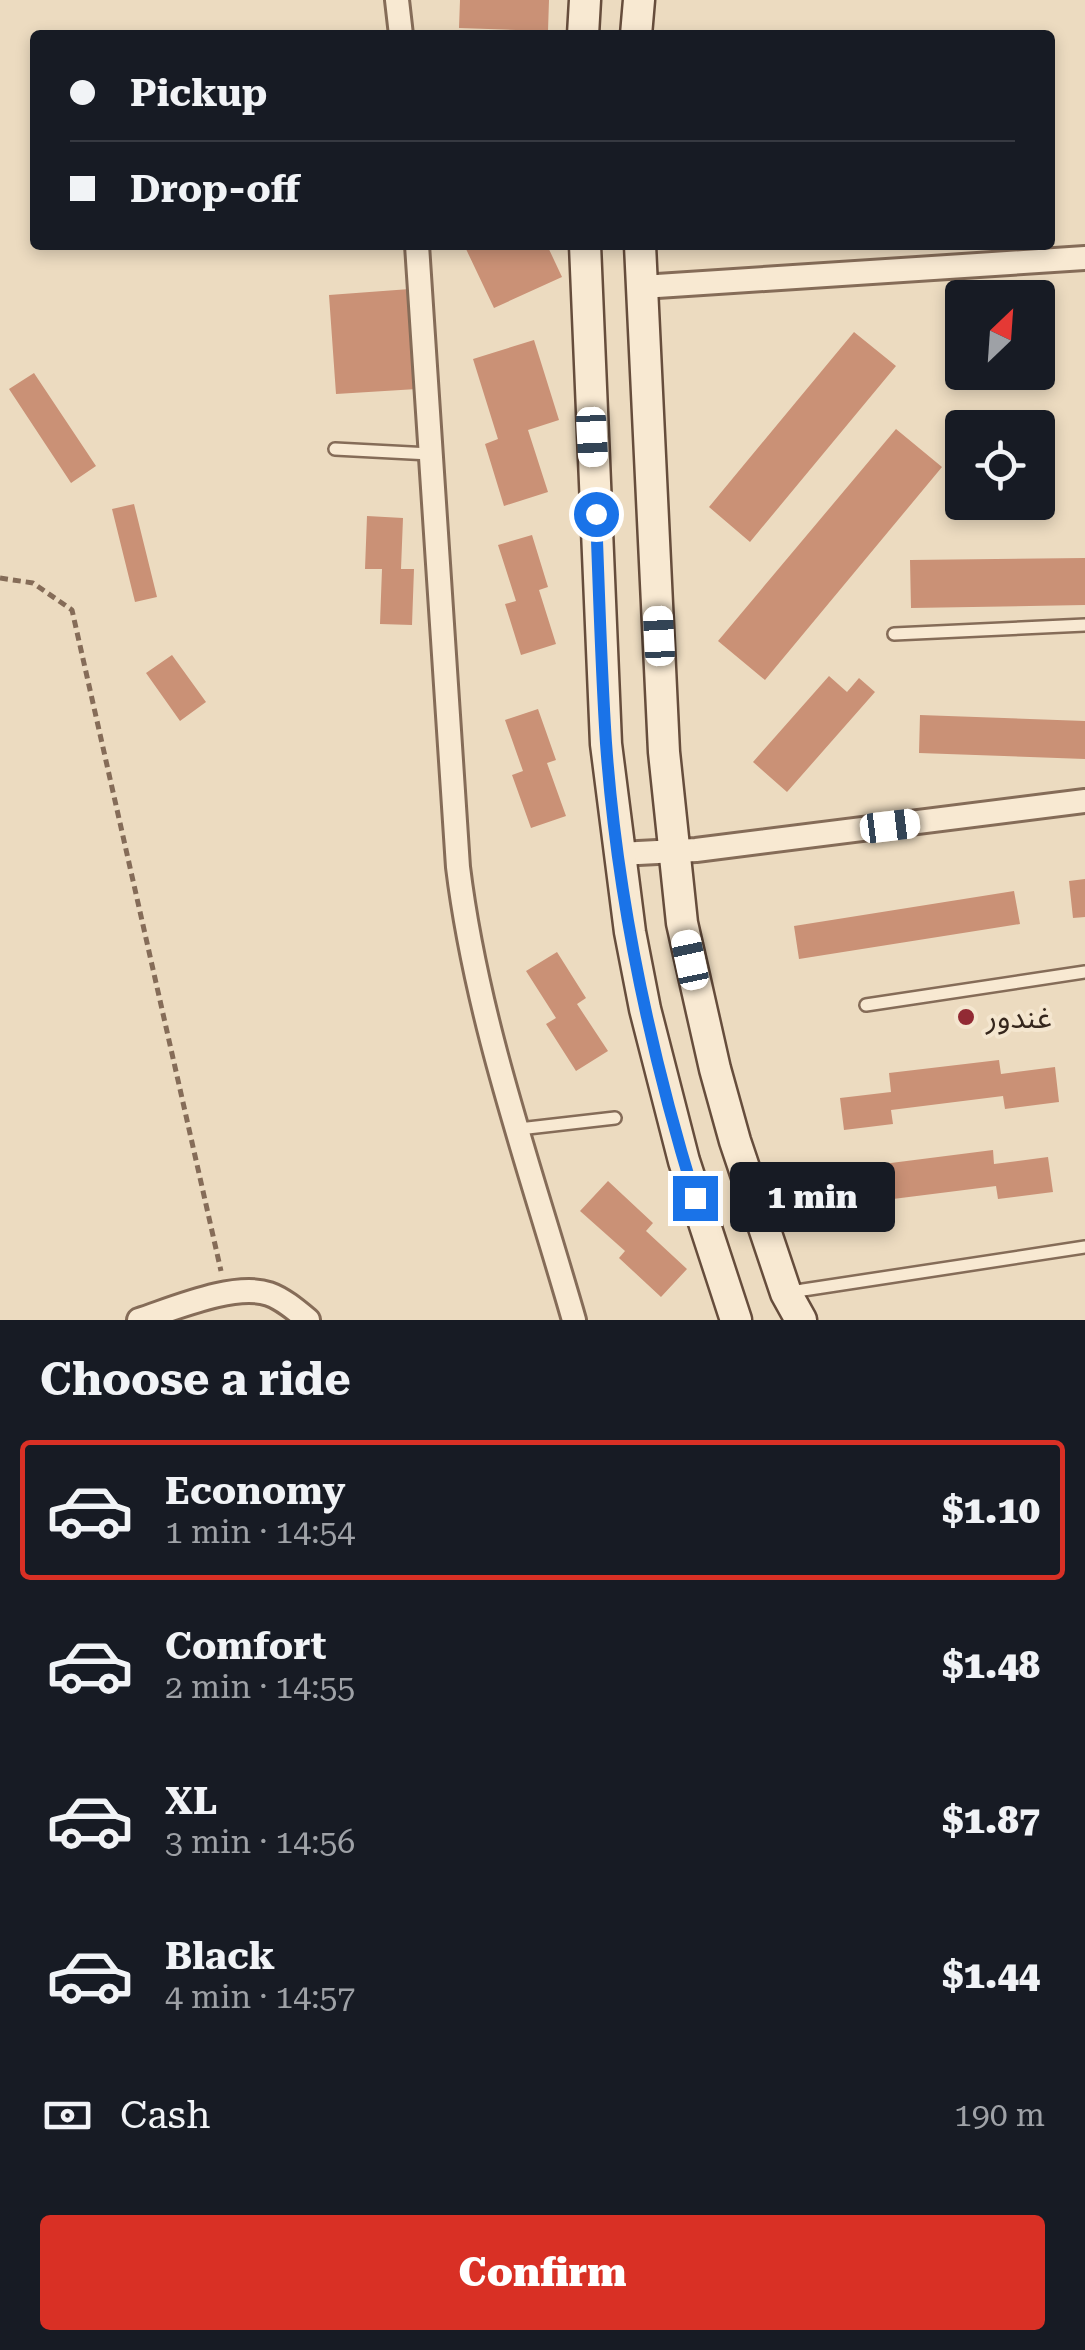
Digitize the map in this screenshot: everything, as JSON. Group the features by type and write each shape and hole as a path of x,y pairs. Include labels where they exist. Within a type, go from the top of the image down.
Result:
{"main road":[{"path":"583,30 585,0"},
{"path":"636,30 639,0"},
{"path":"584,250 606,744 630,932 663,1086 736,1320"},
{"path":"640,250 664,752 682,923 735,1141 786,1292 801,1320"}],"street":[{"path":"398,0 401,30"},
{"path":"417,250 465,920 486,1026 574,1320"},
{"path":"642,287 1085,258"},
{"path":"619,854 672,852 1085,801"},
{"path":"139,1320 226,1294 256,1291 271,1294 308,1320"}],"lane":[{"path":"335,449 430,454"},
{"path":"894,634 1085,624"},
{"path":"866,1005 1085,972"},
{"path":"519,1128 615,1118"},
{"path":"786,1292 1085,1247"}],"path":[{"path":"0,578 33,583 72,610 226,1294"}],"building":[{"path":"460,0 549,0 548,30 459,28"},
{"path":"466,250 549,250 562,277 494,308"},
{"path":"410,289 417,389 336,394 329,295"},
{"path":"854,332 896,366 750,542 709,507"},
{"path":"534,340 559,420 528,430 548,492 504,506 485,444 498,439 473,359"},
{"path":"34,373 96,466 71,483 9,389"},
{"path":"896,429 942,467 765,680 718,641"},
{"path":"134,504 157,597 135,602 112,509"},
{"path":"367,516 403,518 401,569 414,569 412,625 380,624 382,569 365,569"},
{"path":"532,535 548,587 539,590 556,644 521,655 505,604 516,601 498,545"},
{"path":"1085,558 1085,605 911,608 910,560"},
{"path":"172,655 206,702 180,721 146,673"},
{"path":"829,676 847,692 859,678 875,692 787,792 753,762"},
{"path":"538,709 556,760 547,763 566,816 531,828 512,775 523,771 505,720"},
{"path":"920,715 1085,721 1085,759 919,753"},
{"path":"1085,879 1085,917 1073,918 1069,881"},
{"path":"1014,891 1020,924 799,959 794,926"},
{"path":"557,952 586,998 577,1004 608,1051 576,1071 546,1024 556,1018 526,971"},
{"path":"999,1060 1001,1074 1055,1067 1059,1102 1005,1109 1003,1096 891,1110 893,1124 844,1130 840,1098 891,1092 889,1073"},
{"path":"993,1150 994,1164 1048,1157 1053,1192 998,1199 996,1186 885,1200 887,1214 838,1220 834,1188 885,1182 883,1164"},
{"path":"608,1181 653,1223 646,1231 687,1269 661,1297 619,1258 625,1251 580,1211"}],"place":[{"name":"غندور","path":"966,1017"}],"route":[{"path":"596,514 606,744 630,932 663,1086 695,1198"}]}
